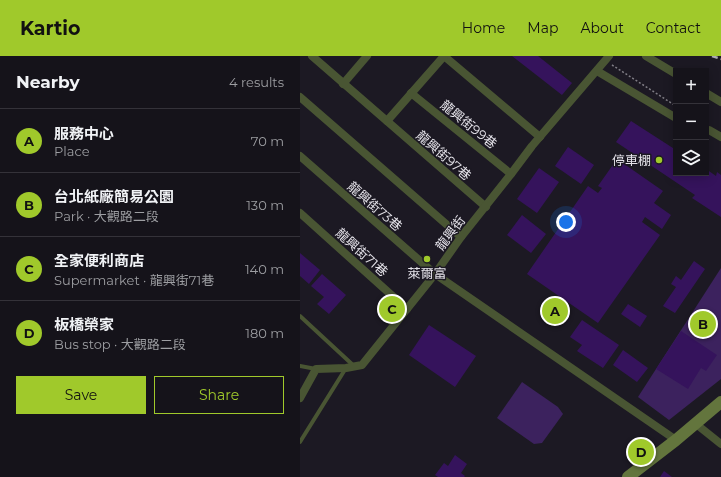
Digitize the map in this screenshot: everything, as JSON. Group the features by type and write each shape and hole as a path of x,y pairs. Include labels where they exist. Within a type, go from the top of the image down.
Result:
{"main road":[{"path":"628,477 696,424 721,402"}],"street":[{"name":"龍興街97巷","path":"312,56 486,207"},
{"path":"343,84 367,56"},
{"path":"387,121 444,56 540,136"},
{"path":"646,56 673,72"},
{"name":"龍興街","path":"350,367 362,365 435,274 461,237 486,207 540,136 607,59"},
{"path":"597,71 673,116"},
{"name":"龍興街99巷","path":"411,93 511,174"},
{"path":"709,95 721,102"},
{"path":"300,97 461,237"},
{"path":"709,130 721,137"},
{"name":"龍興街73巷","path":"300,156 435,274 676,440"},
{"name":"龍興街71巷","path":"300,213 407,308"},
{"path":"300,398 316,369 350,367"},
{"path":"696,424 721,444"}],"lane":[{"path":"300,316 350,367 300,442"},
{"path":"300,366 316,369"}],"path":[{"path":"607,59 673,104"}],"shaded area":[{"path":"721,268 721,379 669,420 638,397"},
{"path":"522,382 558,407 563,414 542,443 534,444 497,418"}],"building":[{"path":"512,56 538,56 572,83 562,95"},
{"name":"停車棚","path":"631,121 673,148 673,176 709,176 709,171 716,176 717,172 721,175 721,217 692,198 695,195 616,142"},
{"path":"568,147 594,165 581,184 555,166"},
{"path":"617,159 663,191 654,203 671,215 662,229 645,217 642,222 660,235 598,323 527,274 588,186 598,193 602,188 598,186"},
{"path":"539,168 559,182 537,213 517,199"},
{"path":"522,215 546,234 531,253 507,235"},
{"path":"300,253 320,270 309,284 300,276"},
{"path":"694,261 705,269 675,313 663,306 676,287 671,284 676,276 681,280"},
{"path":"322,274 346,295 329,314 317,304 324,297 311,286"},
{"path":"551,301 566,312 560,321 545,310"},
{"path":"628,304 647,316 640,327 621,314"},
{"path":"582,320 619,345 603,368 577,351 582,345 570,337"},
{"path":"429,325 476,356 455,387 409,355"},
{"path":"681,331 717,355 706,371 701,368 688,389 656,369"},
{"path":"623,350 648,368 637,382 613,365"},
{"path":"455,455 467,464 461,473 465,476 464,477 438,477 435,475 444,463 448,466"},
{"path":"664,471 672,477 660,477"}],"railway":[{"path":"712,56 721,59"}],"place":[{"name":"停車棚","path":"659,160"},
{"name":"萊爾富","path":"427,259"},
{"name":"全家便利商店","path":"392,309"},
{"name":"服務中心","path":"555,311"},
{"name":"台北紙廠簡易公園","path":"703,324"},
{"name":"板橋榮家","path":"641,452"}]}
